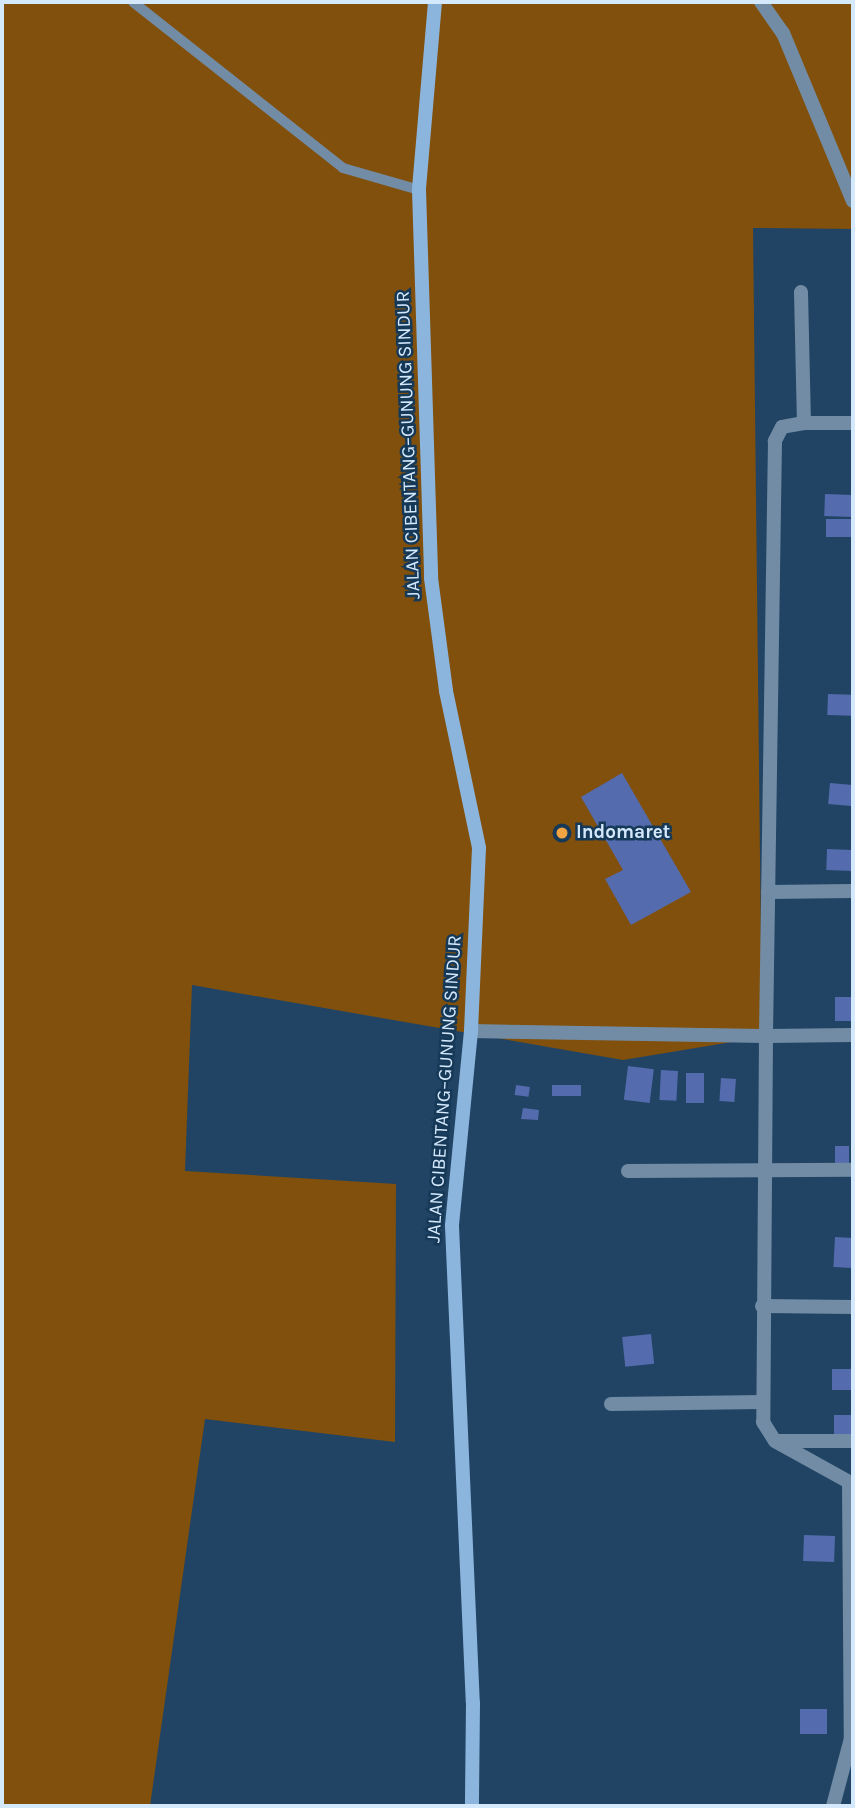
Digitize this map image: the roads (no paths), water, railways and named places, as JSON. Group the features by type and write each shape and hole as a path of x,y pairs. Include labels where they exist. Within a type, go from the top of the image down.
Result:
{"street":[{"name":"JALAN CIBENTANG–GUNUNG SINDUR","path":"435,2 419,190 431,578 446,691 479,848 471,1031 452,1226 473,1703 472,1806"},
{"path":"761,2 783,33 853,201"},
{"path":"801,292 804,423"},
{"path":"833,1806 852,1734 851,1483 775,1441 763,1422 763,1170 775,441 782,428 804,423 853,423"},
{"path":"768,892 853,891"},
{"path":"471,1031 853,1035"},
{"path":"628,1171 853,1170"},
{"path":"762,1306 853,1307"},
{"path":"611,1404 763,1402"},
{"path":"775,1441 853,1441"}],"lane":[{"path":"133,2 343,169 419,190"}],"place":[{"name":"Indomaret","path":"562,833"}]}
